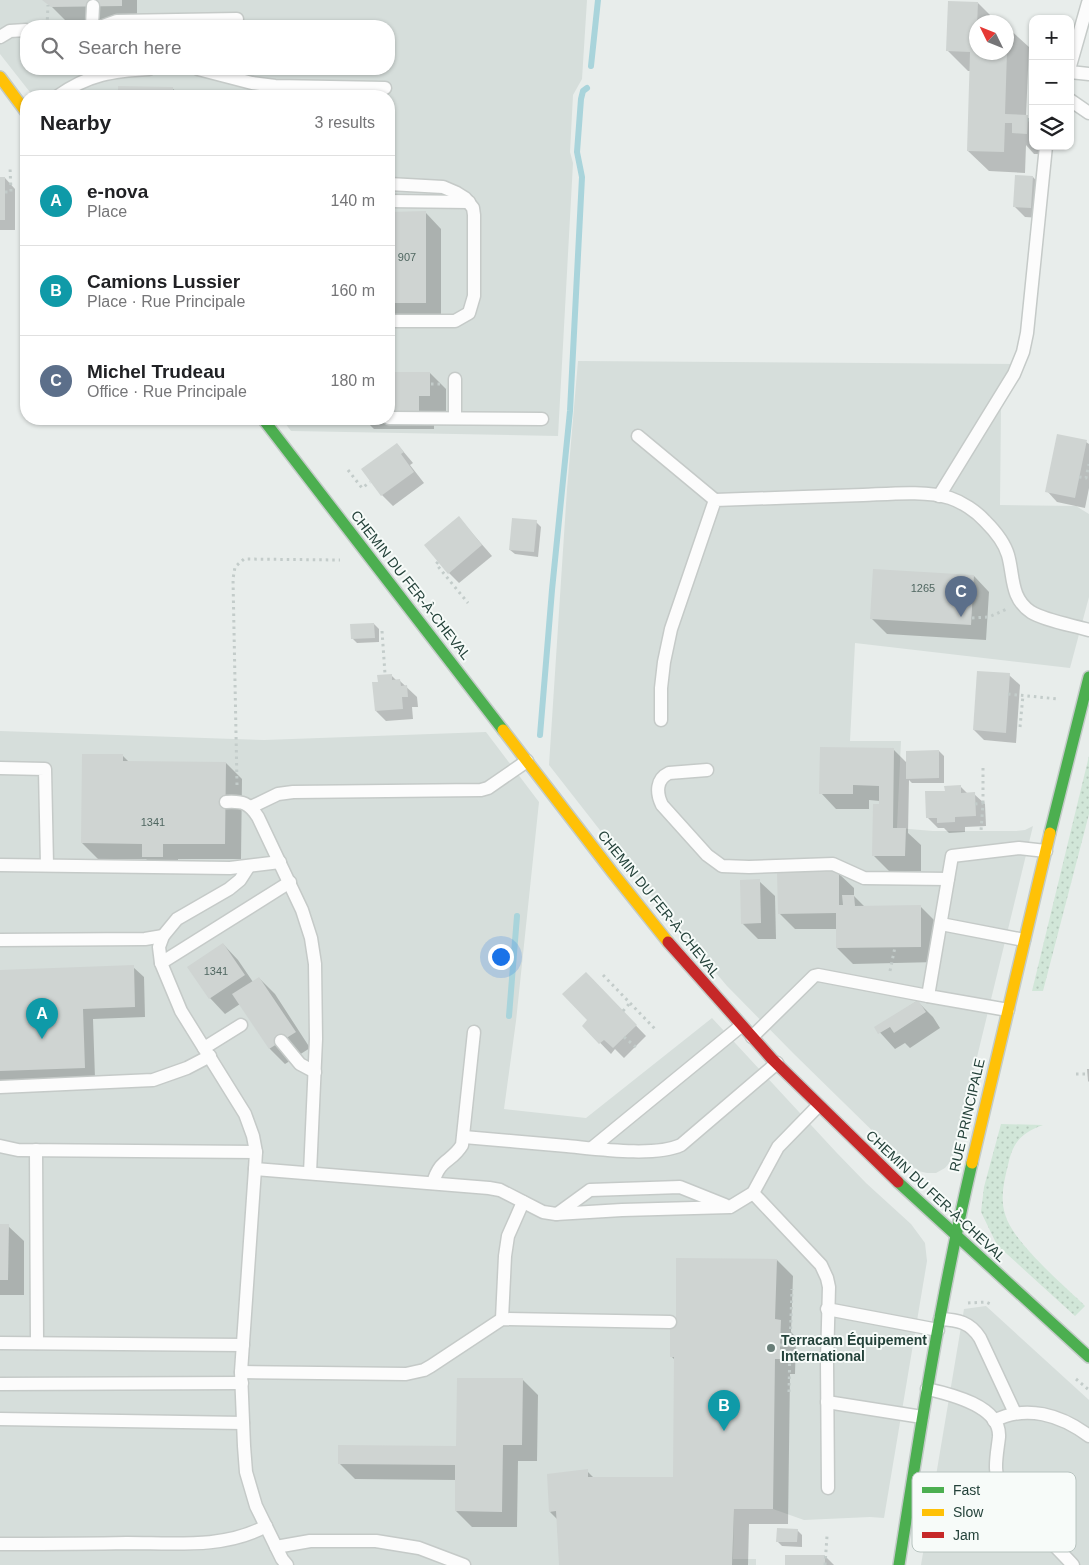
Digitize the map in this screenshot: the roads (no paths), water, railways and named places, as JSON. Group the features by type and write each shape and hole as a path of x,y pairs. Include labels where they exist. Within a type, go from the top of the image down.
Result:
{"street":[{"path":"0,78 20,104"},
{"name":"CHEMIN DU FER-À-CHEVAL","path":"272,425 370,557 692,971 741,1026 818,1106 903,1188 1089,1357"},
{"name":"RUE PRINCIPALE","path":"913,1472 955,1236 1024,940 1089,677"},
{"name":"RUE PRINCIPALE","path":"899,1565 912,1481"}],"lane":[{"path":"1072,60 1089,4 1080,0"},
{"path":"92,20 93,6"},
{"path":"177,20 237,18"},
{"path":"0,37 10,31 20,30"},
{"path":"1074,72 1089,74"},
{"path":"69,90 100,75"},
{"path":"221,75 252,83 275,86 385,88"},
{"path":"1074,103 1089,113"},
{"path":"939,496 1014,374 1023,352 1027,333 1046,150"},
{"path":"395,184 443,187 457,193 469,202 474,215 474,296 469,313 455,321 395,321"},
{"path":"395,201 469,202"},
{"path":"455,379 455,418"},
{"path":"395,418 542,418"},
{"path":"638,436 715,500 902,494 950,498 984,519 1003,542 1008,554 1012,584 1019,600 1032,612 1089,630"},
{"path":"661,720 661,688 671,629 715,500"},
{"path":"232,801 251,807 278,794 293,792 481,790 494,784 528,761"},
{"path":"0,768 45,769 47,865"},
{"path":"707,770 669,773 665,775 658,784 658,798 662,805 711,859 722,866 749,874 833,864 864,878 948,879"},
{"path":"251,807 290,882 311,938 315,964 316,1039 310,1173"},
{"path":"928,996 952,856 1019,848 1046,851"},
{"path":"0,865 230,868 280,862"},
{"path":"249,866 240,880 229,889 178,918 163,936 159,947 160,963 181,1011 246,1114 253,1136 256,1152 241,1378 246,1472 256,1506 287,1565"},
{"path":"160,963 290,882"},
{"path":"941,924 1024,940"},
{"path":"0,940 145,939 163,936"},
{"path":"752,1037 814,976 818,975 1008,1010"},
{"path":"0,1087 153,1080 187,1068 241,1025"},
{"path":"592,1148 741,1026"},
{"path":"433,1183 436,1172 441,1165 458,1151 462,1145 474,1032"},
{"path":"281,1041 300,1064 315,1072"},
{"path":"464,1137 592,1148 661,1151 682,1145 777,1063"},
{"path":"255,1169 489,1188 500,1190 543,1212 556,1214 730,1207 753,1193 778,1147 818,1106"},
{"path":"0,1146 18,1150 256,1152"},
{"path":"36,1150 37,1343"},
{"path":"556,1214 590,1190 680,1186 730,1207"},
{"path":"753,1193 821,1265 827,1278 829,1287 828,1488"},
{"path":"502,1319 505,1256 508,1236 523,1202"},
{"path":"828,1309 939,1324 960,1320 968,1324 976,1330 1015,1412"},
{"path":"0,1384 406,1374 424,1370 431,1366 502,1319 670,1322"},
{"path":"0,1343 243,1345"},
{"path":"928,1390 965,1400 983,1410 994,1421 999,1438 995,1472"},
{"path":"827,1402 922,1417"},
{"path":"994,1421 1015,1412 1025,1412 1058,1419 1076,1427 1089,1436"},
{"path":"0,1419 243,1423"},
{"path":"0,1544 186,1543 221,1541 240,1538 266,1526"},
{"path":"276,1547 310,1541 376,1541 419,1548 464,1565"},
{"path":"1060,1552 1073,1565"}],"waterway":[{"path":"591,66 598,0"},
{"path":"540,735 570,411 582,177 577,152 581,99 583,91 587,88"},
{"path":"509,1016 517,916"}],"place":[{"name":"Michel Trudeau","path":"961,617"},
{"name":"e-nova","path":"42,1039"},
{"name":"Terracam Équipement International","path":"771,1348"},
{"name":"Camions Lussier","path":"724,1431"}]}
